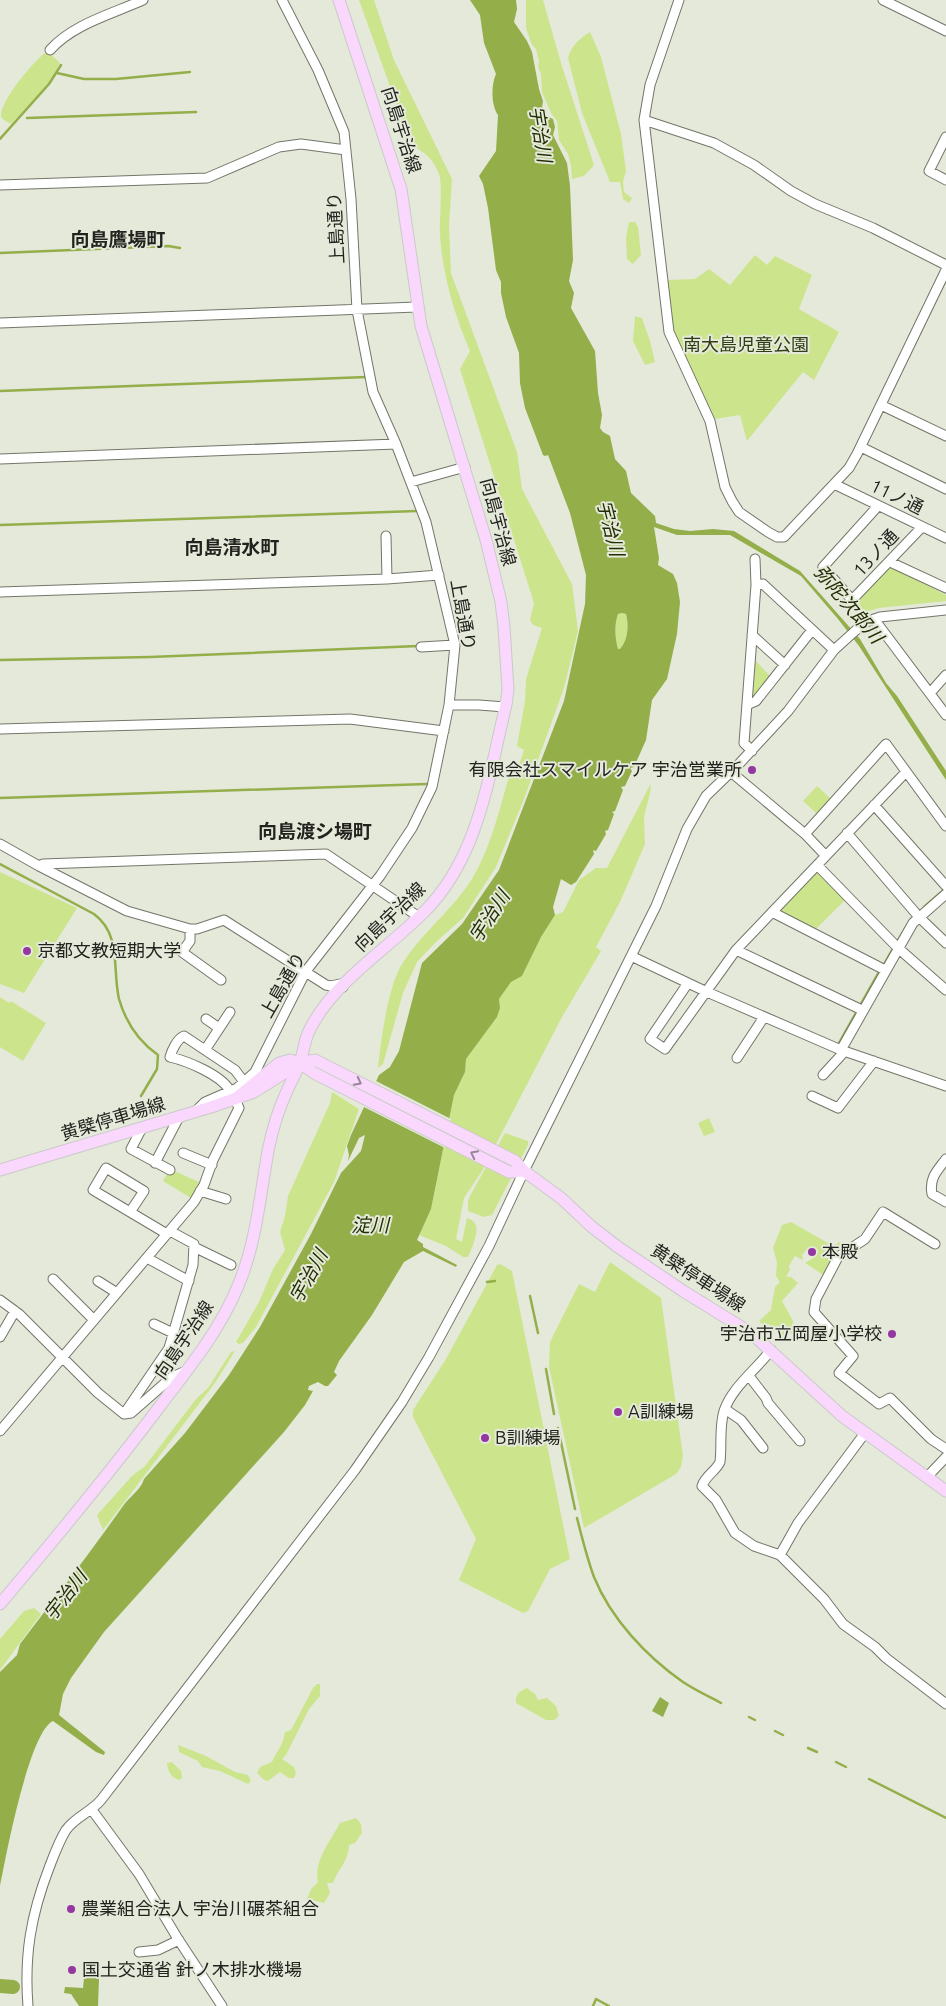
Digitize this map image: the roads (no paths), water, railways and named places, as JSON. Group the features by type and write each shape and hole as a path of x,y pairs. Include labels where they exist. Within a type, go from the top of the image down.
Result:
{"main road":[{"name":"向島宇治線","path":"0,1604 109,1473 216,1329 239,1285 253,1235 270,1142 280,1106 300,1062 308,1033 328,1002 370,960 419,917 446,884 470,842 478,821 505,708 508,689 507,653 501,602 465,467 427,351 417,307 401,189 339,0"},
{"name":"黄檗停車場線","path":"0,1170 196,1112 232,1095 280,1063 290,1060 312,1066 509,1172 518,1169 561,1198 592,1227 618,1247 683,1291 747,1330 771,1350 822,1399 865,1433 946,1491"},
{"name":"黄檗停車場線","path":"232,1095 254,1092 300,1062"},
{"path":"273,1079 281,1082 287,1090"}],"street":[{"path":"50,50 59,40 73,30 143,0"},
{"name":"上島通り","path":"232,1095 255,1072 306,971 373,886 412,828 432,787 449,705 455,644 426,522 396,444 373,392 357,310 344,132 330,95 282,0"},
{"path":"679,0 650,84 644,120 652,194 669,332 710,421 725,486 739,512 768,532 777,537 784,537 849,468 946,270"},
{"path":"883,0 946,31"},
{"path":"644,120 714,143 754,165 815,204 873,228 946,265"},
{"path":"946,137 929,171 946,180"},
{"path":"0,185 207,178 279,147 301,144 346,150"},
{"path":"0,323 417,307"},
{"path":"881,405 946,436"},
{"path":"0,458 396,444"},
{"path":"860,447 946,489"},
{"path":"411,482 465,467"},
{"name":"11ノ通","path":"834,484 946,538"},
{"name":"13ノ通","path":"878,506 823,567 852,600 922,527"},
{"path":"386,536 387,579"},
{"path":"752,751 744,743 756,585 755,559"},
{"path":"890,562 946,588"},
{"path":"0,592 387,579 440,575"},
{"path":"756,585 763,584 834,650"},
{"path":"28,2006 27,1951 32,1919 56,1849 66,1830 72,1823 92,1810 355,1470 402,1402 454,1312 489,1246 518,1169 632,956 659,899 691,820 710,791 752,751 788,711 834,650 852,633 874,619 901,614 946,610"},
{"path":"874,619 946,715"},
{"path":"747,705 756,701 812,630"},
{"path":"752,635 785,665"},
{"path":"421,647 455,644"},
{"path":"930,694 946,674"},
{"path":"449,705 479,704 505,708"},
{"path":"0,729 350,719 444,731"},
{"path":"805,834 886,744 946,826"},
{"path":"731,772 805,834 826,856"},
{"path":"688,983 650,1039 665,1049 736,950 906,772"},
{"path":"823,1075 843,1051 860,1009 896,945 917,914 946,889 874,805"},
{"path":"847,833 917,914 946,943"},
{"path":"0,844 38,866 127,910 190,929 197,929 224,920 329,986 340,984 343,987"},
{"path":"38,866 43,864 326,854 419,917"},
{"path":"817,866 896,945 946,990"},
{"path":"772,912 882,969"},
{"path":"190,929 190,941 182,952 221,980"},
{"path":"736,950 860,1009"},
{"path":"632,956 707,992 843,1051 946,1085"},
{"path":"206,1050 230,1012"},
{"path":"737,1058 764,1016"},
{"path":"206,1019 219,1028"},
{"path":"0,1431 114,1292 147,1258 166,1232 194,1202 200,1191 209,1164 239,1108 228,1087 216,1077 183,1060 170,1057 180,1038 184,1036 206,1050 235,1070 244,1082"},
{"path":"812,1096 838,1108 874,1061"},
{"path":"155,1162 179,1117"},
{"path":"142,1128 131,1149 170,1170"},
{"path":"182,1153 209,1164"},
{"path":"946,1159 931,1179 932,1194 946,1202"},
{"path":"130,1212 144,1191 106,1168 93,1190 130,1212 166,1232 194,1244 194,1247 231,1265"},
{"path":"200,1191 226,1199"},
{"path":"935,1244 883,1212 865,1239 838,1257 816,1299 814,1312 853,1356 839,1373 878,1404 890,1398 931,1438 946,1449"},
{"path":"124,1414 168,1348 189,1280 194,1247"},
{"path":"147,1258 189,1280"},
{"path":"53,1279 92,1318"},
{"path":"98,1281 114,1292"},
{"path":"0,1300 15,1311 98,1393 124,1414 131,1413 172,1377 186,1371"},
{"path":"0,1336 15,1311"},
{"path":"154,1324 173,1333"},
{"path":"771,1350 738,1388 725,1409 720,1462 702,1486 716,1500 735,1533 754,1546 780,1555 824,1599 843,1624 946,1704"},
{"path":"749,1376 768,1403 800,1441"},
{"path":"725,1409 741,1420 763,1448"},
{"path":"780,1555 798,1523 865,1433"},
{"path":"927,1477 946,1458"},
{"path":"92,1810 139,1874 222,2006"},
{"path":"139,1952 158,1950 179,1940"}],"water":[{"name":"淀川","path":"470,0 516,0 517,9 514,22 532,52 543,101 542,108 547,116 553,119 555,127 553,135 567,163 570,186 573,260 569,281 574,293 571,308 595,351 598,393 602,415 600,428 610,436 615,459 626,471 631,493 655,516 656,523 674,529 690,531 713,529 734,531 800,571 860,639 886,683 897,696 946,771 946,780 859,646 801,576 730,535 677,535 654,527 659,558 658,565 673,574 677,583 680,602 677,634 667,679 652,700 646,740 634,767 630,768 632,771 625,786 621,787 623,790 615,811 612,812 614,814 608,830 605,831 606,834 596,851 593,850 594,854 576,882 571,885 561,879 553,907 555,915 541,937 522,976 511,982 499,999 500,1008 497,1017 466,1059 465,1072 454,1095 431,1209 417,1240 423,1244 423,1247 457,1265 456,1267 423,1251 404,1262 372,1315 339,1361 334,1372 337,1375 328,1386 318,1382 309,1386 308,1390 313,1391 305,1405 284,1432 104,1632 71,1678 63,1694 59,1715 105,1752 104,1755 96,1752 53,1721 44,1730 35,1747 27,1770 0,1886 0,1672 17,1655 20,1644 140,1487 144,1479 185,1433 229,1375 260,1327 311,1234 341,1173 361,1151 365,1135 359,1138 348,1161 347,1146 351,1135 379,1075 390,1067 399,1051 422,963 462,924 499,870 564,701 585,604 586,575 570,513 548,455 543,455 525,408 520,383 519,353 506,317 501,293 501,282 496,270 488,208 483,184 479,176 496,151 498,115 494,106 493,84 496,74 484,43 480,15","holes":["618,614 626,614 628,628 626,637 623,645 618,649 615,631 617,618"]},
{"path":"660,1697 669,1703 663,1717 652,1711"},
{"path":"85,1968 92,1969 99,1979 98,2006 79,2006 71,1994 64,1993 65,1987 83,1988"}],"waterway":[{"path":"0,139 49,84 61,65"},
{"path":"57,73 84,79 116,79 190,72"},
{"path":"27,118 196,112"},
{"path":"0,253 168,246 180,248"},
{"path":"0,391 367,377"},
{"path":"0,525 417,511"},
{"path":"0,660 150,657 418,646"},
{"path":"0,798 427,784"},
{"path":"0,864 94,914 103,922 112,942 117,988 122,1008 134,1031 144,1044 158,1055 157,1069 141,1096"},
{"path":"924,907 946,888"},
{"path":"897,942 911,919"},
{"path":"883,966 894,947"},
{"path":"839,1043 880,970"},
{"path":"487,1282 495,1281"},
{"path":"530,1296 538,1333"},
{"path":"546,1369 554,1414"},
{"path":"558,1428 575,1509"},
{"path":"577,1518 594,1577 601,1593 620,1622 656,1661 688,1685 721,1703"},
{"path":"749,1717 755,1720"},
{"path":"775,1731 783,1735"},
{"path":"808,1748 817,1752"},
{"path":"836,1762 846,1767"},
{"path":"869,1779 946,1818"},
{"path":"0,1986 13,1987"},
{"path":"593,2006 596,1999 609,2006"}],"place":[{"name":"有限会社スマイルケア 宇治営業所","path":"752,770"},
{"name":"京都文教短期大学","path":"27,951"},
{"name":"本殿","path":"812,1252"},
{"name":"宇治市立岡屋小学校","path":"892,1334"},
{"name":"A訓練場","path":"618,1412"},
{"name":"B訓練場","path":"485,1438"},
{"name":"農業組合法人 宇治川碾茶組合","path":"71,1909"},
{"name":"国土交通省 針ノ木排水機場","path":"72,1970"}],"district":[{"name":"向島鷹場町","path":"118,239"},
{"name":"向島清水町","path":"232,547"},
{"name":"向島渡シ場町","path":"315,831"}],"water label":[{"name":"宇治川","path":"541,134"},
{"name":"宇治川","path":"611,528"},
{"name":"弥陀次郎川","path":"849,604"},
{"name":"宇治川","path":"489,916"},
{"name":"宇治川","path":"308,1276"},
{"name":"宇治川","path":"65,1595"}],"park label":[{"name":"南大島児童公園","path":"746,345"}]}
